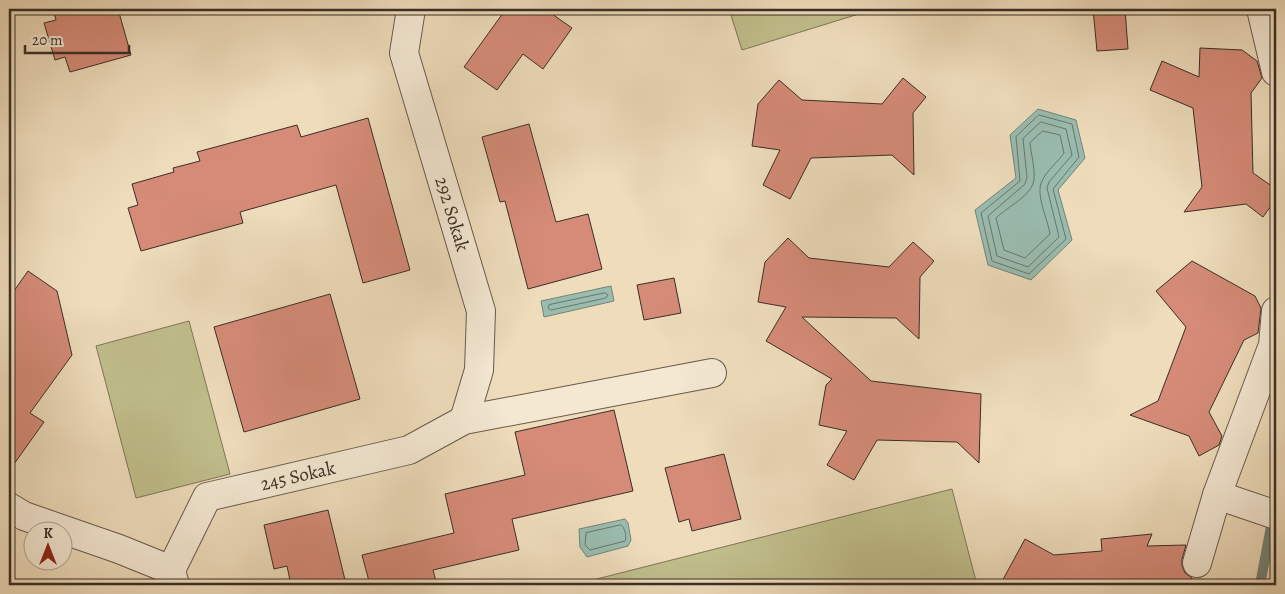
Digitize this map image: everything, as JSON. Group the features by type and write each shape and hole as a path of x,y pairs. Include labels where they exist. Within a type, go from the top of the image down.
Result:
{"street":[{"name":"292 Sokak","path":"411,9 404,53 481,311 478,370 464,420"},
{"path":"1261,9 1276,72"},
{"path":"1197,563 1217,495 1273,345 1276,311"},
{"path":"464,420 712,373"},
{"name":"245 Sokak","path":"173,578 207,497 409,450 464,420"},
{"path":"1217,495 1264,511"},
{"path":"14,516 119,549 173,578"}],"shaded area":[{"path":"729,9 875,9 742,50"},
{"path":"189,321 230,474 136,498 96,346"},
{"path":"952,489 977,585 573,585"}],"water":[{"path":"1038,109 1076,120 1085,158 1058,190 1072,240 1031,280 988,265 975,210 1016,178 1010,135"},
{"path":"611,286 614,301 544,317 541,301"},
{"path":"625,519 628,523 631,540 628,546 587,557 580,547 579,529"}],"building":[{"path":"53,9 118,9 131,55 70,72 65,57 55,60 44,23 56,20"},
{"path":"506,9 545,9 572,28 543,69 523,54 497,90 464,67"},
{"path":"1093,9 1125,9 1128,49 1097,51"},
{"path":"1200,48 1242,50 1257,61 1262,78 1251,93 1253,173 1276,189 1276,199 1263,217 1246,204 1184,212 1202,187 1193,108 1150,90 1162,61 1199,77"},
{"path":"903,78 926,97 913,113 914,175 892,155 811,158 790,199 763,185 780,150 752,146 758,104 779,80 802,100 882,104"},
{"path":"368,118 410,270 363,283 336,185 240,212 243,223 141,251 128,208 138,205 132,184 174,172 173,168 200,161 197,152 297,125 301,137"},
{"path":"529,124 556,222 588,214 602,269 528,289 505,201 500,202 482,137"},
{"path":"788,238 809,258 889,267 913,242 934,261 920,277 919,339 896,318 802,317 871,381 981,394 979,463 957,442 877,440 854,480 827,465 847,431 819,425 826,385 832,379 766,341 786,307 758,302 765,262"},
{"path":"1192,261 1255,296 1261,308 1258,333 1244,340 1209,412 1222,436 1219,445 1199,456 1189,436 1130,415 1158,401 1186,327 1156,291"},
{"path":"28,271 57,291 72,355 30,413 44,422 9,471 9,298"},
{"path":"674,278 681,313 644,320 637,285"},
{"path":"330,294 360,399 244,432 214,327"},
{"path":"614,410 633,491 512,519 519,550 433,570 437,585 370,585 362,555 454,533 445,494 525,475 515,432"},
{"path":"724,454 741,519 692,531 689,519 679,522 665,468"},
{"path":"328,510 345,580 325,585 291,585 287,566 274,569 264,525"},
{"path":"1152,534 1147,546 1186,545 1182,566 1185,573 1192,578 1192,585 1000,585 1025,539 1054,555 1102,551 1101,539"}],"waterway":[{"path":"1260,585 1276,500"}]}
